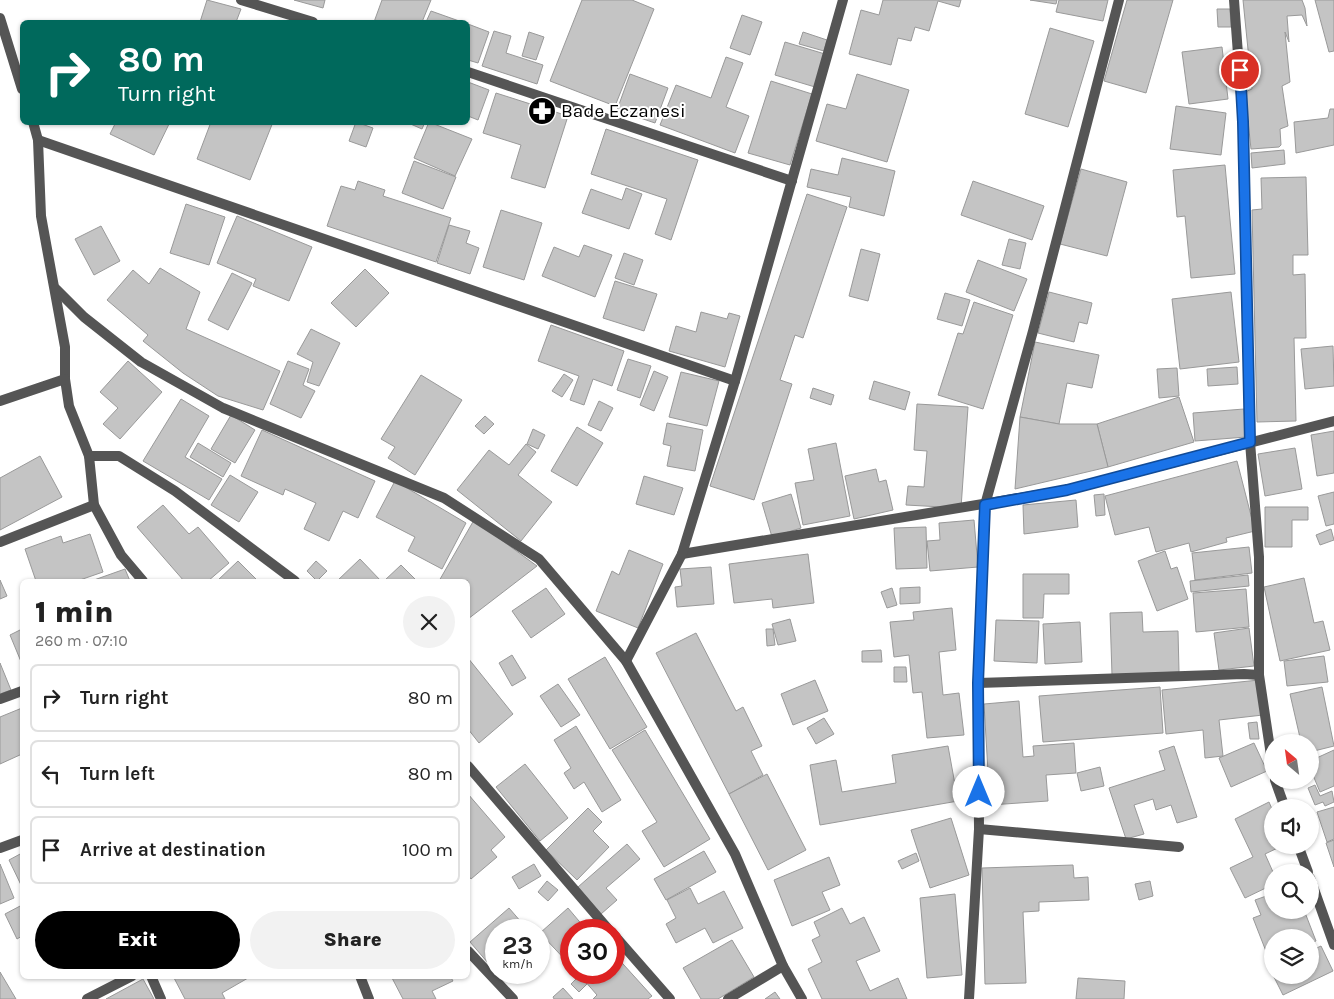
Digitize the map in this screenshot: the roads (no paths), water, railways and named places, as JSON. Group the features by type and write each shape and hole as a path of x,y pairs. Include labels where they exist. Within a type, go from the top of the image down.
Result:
{"street":[{"path":"240,0 306,20"},
{"path":"626,661 682,554 735,381 843,0"},
{"path":"969,999 979,829 978,683 985,505 1034,331 1119,0"},
{"path":"1234,0 1243,122 1250,442 1259,557 1258,675 1267,734"},
{"path":"0,18 20,83"},
{"path":"470,73 792,181"},
{"path":"34,125 38,140 41,216 56,289 65,347 65,379 70,406 89,456 94,505 121,555 141,579"},
{"path":"38,140 735,381"},
{"path":"56,289 84,316 141,362 223,408 444,498 539,559 626,661 735,854 783,966 802,999"},
{"path":"0,401 65,379"},
{"path":"682,554 1067,490 1334,421"},
{"path":"89,456 119,456 175,491 292,579"},
{"path":"0,542 94,505"},
{"path":"978,683 1258,675"},
{"path":"0,699 20,692"},
{"path":"470,768 600,919"},
{"path":"979,829 1179,847"},
{"path":"0,848 20,841"},
{"path":"1319,903 1334,944"},
{"path":"625,948 670,999"},
{"path":"470,953 513,999"},
{"path":"728,999 783,966"},
{"path":"87,999 126,979"},
{"path":"153,979 161,999"},
{"path":"361,979 369,999"}],"place":[{"name":"Bade Eczanesi","path":"542,111"}]}
